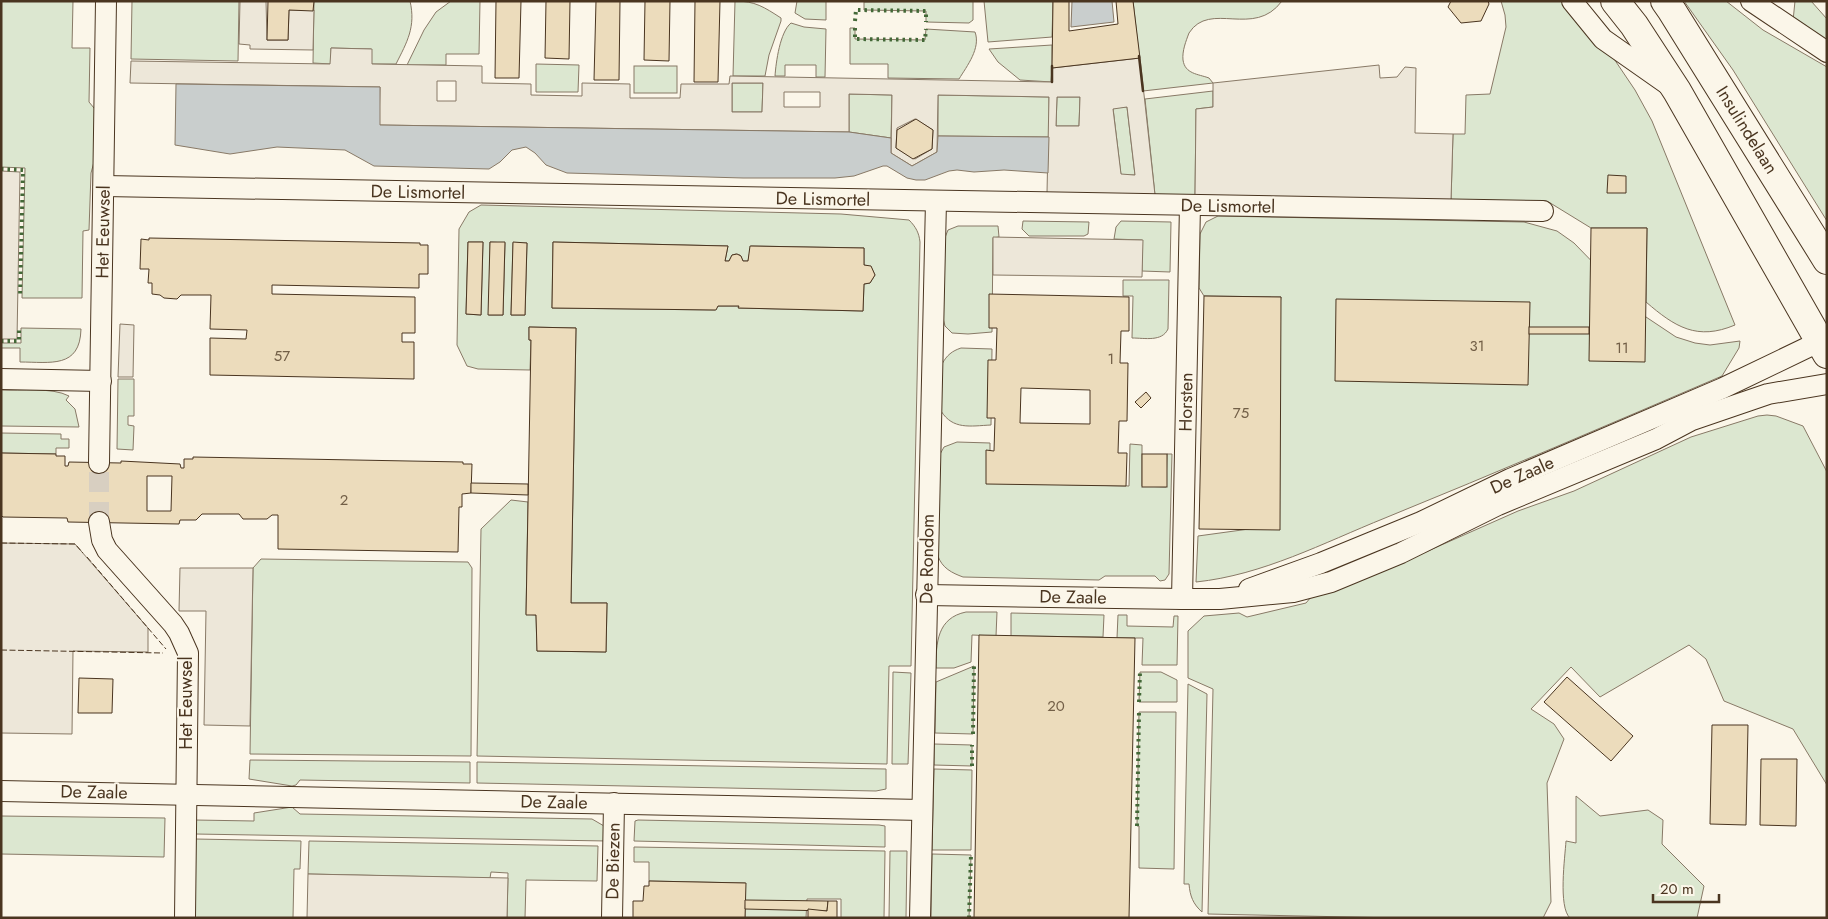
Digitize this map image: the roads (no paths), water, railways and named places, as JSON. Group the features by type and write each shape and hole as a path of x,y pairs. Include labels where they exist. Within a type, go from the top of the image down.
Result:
{"main road":[{"path":"1615,1 1634,25 1677,91 1824,344"},
{"name":"Insulindelaan","path":"1665,1 1827,260"}],"street":[{"name":"Het Eeuwsel","path":"99,463 106,1"},
{"path":"1572,1 1602,39 1677,91"},
{"path":"1751,1 1827,52"},
{"name":"De Lismortel","path":"104,186 1543,211"},
{"name":"De Rondom","path":"920,918 936,200"},
{"name":"Horsten","path":"1182,599 1190,205"},
{"name":"De Zaale","path":"1220,599 1321,563 1421,522 1510,479 1824,344"},
{"path":"1,380 101,381"},
{"name":"De Zaale","path":"926,594 1220,599 1293,592 1331,582 1401,553 1498,505 1656,439 1692,420 1768,394 1827,384"},
{"name":"Het Eeuwsel","path":"99,522 102,540 107,550 172,624 184,642 188,653 186,794"},
{"name":"De Zaale","path":"1,790 922,810"},
{"path":"185,918 186,794"},
{"name":"De Biezen","path":"612,918 614,804"}],"tunnel":[{"path":"99,463 99,522"}]}
